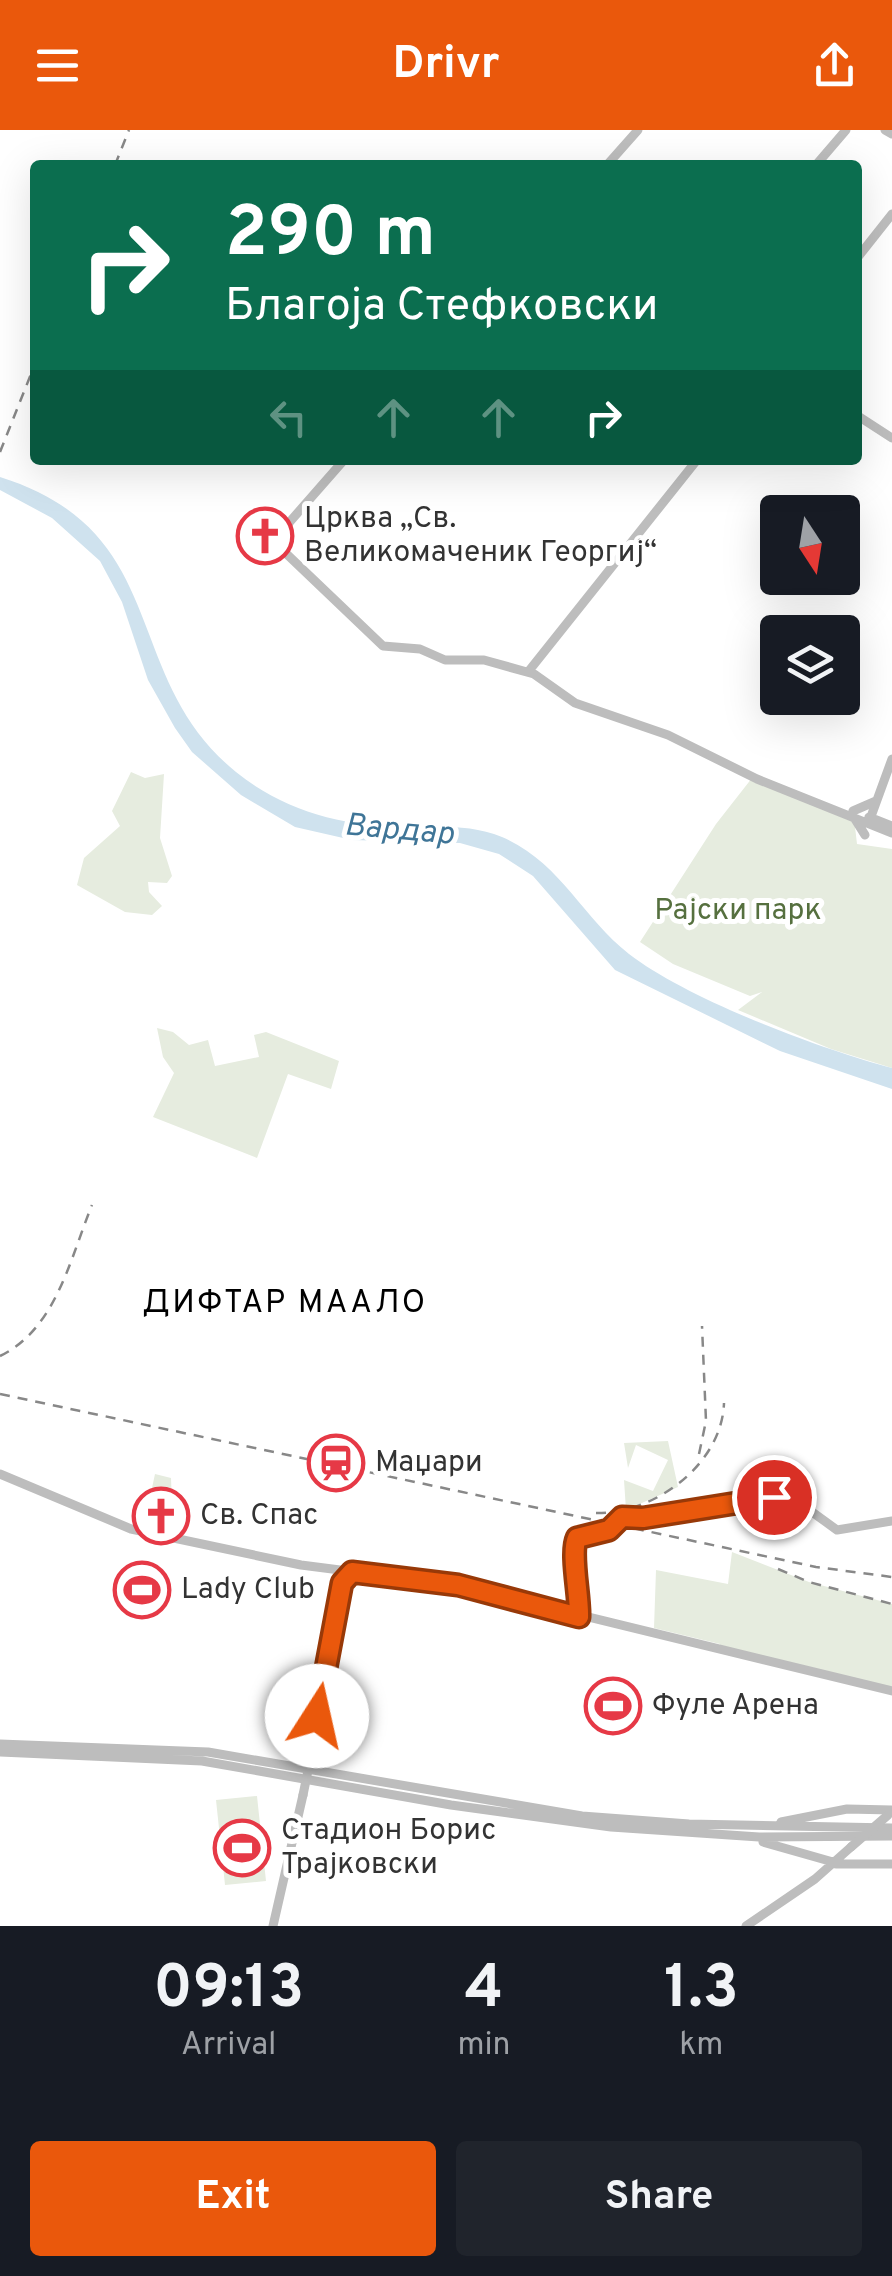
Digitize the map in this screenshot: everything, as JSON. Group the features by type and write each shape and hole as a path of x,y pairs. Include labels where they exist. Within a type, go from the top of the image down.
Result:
{"street":[{"path":"611,160 638,130"},
{"path":"820,160 846,130"},
{"path":"886,130 892,134"},
{"path":"862,252 892,214"},
{"path":"862,419 892,438"},
{"path":"340,465 273,541 383,646 420,649 445,660 484,660 528,672 576,704 668,735 749,774 852,814 870,826 891,828"},
{"path":"528,672 693,465"},
{"path":"870,826 892,759"},
{"path":"852,814 878,803 892,768"},
{"path":"878,803 891,828"},
{"path":"852,814 870,826"},
{"path":"0,1474 117,1525 343,1571 458,1585 892,1691"},
{"path":"579,1617 574,1546 577,1538 609,1530 622,1517 643,1518 774,1497 801,1504 836,1530 892,1522"},
{"path":"273,1926 312,1751 343,1571"},
{"path":"0,1744 208,1752 611,1823 759,1837 892,1836"},
{"path":"0,1752 120,1754 202,1761 451,1805 754,1840 813,1853 831,1867"},
{"path":"611,1823 765,1823 846,1809 891,1812"},
{"path":"746,1926 831,1867 891,1812"},
{"path":"611,1823 892,1828"},
{"path":"849,1848 849,1859 859,1866"},
{"path":"813,1853 831,1867 892,1864"}],"green space":[{"path":"131,772 145,778 164,774 160,838 172,876 167,883 148,882 149,892 162,906 152,915 125,912 77,885 84,858 120,826 112,811"},
{"name":"Рајски парк","path":"752,778 854,818 857,844 892,849 892,1068 831,1049 738,1010 762,992 750,996 673,964 640,942 716,824"},
{"path":"157,1028 173,1032 189,1045 208,1040 215,1066 259,1057 254,1035 266,1032 339,1061 331,1089 288,1074 257,1158 153,1117 174,1073 163,1057"},
{"path":"668,1441 678,1487 626,1510 624,1480 653,1491 668,1460 636,1445 628,1468 624,1443"},
{"path":"155,1474 171,1478 173,1530 144,1525"},
{"path":"732,1552 809,1582 892,1604 892,1690 720,1650 720,1644 654,1628 656,1570 728,1584"},
{"name":"Стадион Борис Трајковски","path":"257,1796 266,1881 225,1885 216,1800"}],"water":[{"name":"Вардар","path":"0,477 56,502 94,533 120,569 174,693 199,734 255,786 295,807 338,820 383,826 467,828 502,837 540,861 612,939 654,971 755,1021 892,1068 892,1089 780,1051 615,970 533,876 499,854 460,843 352,840 295,827 241,795 192,752 175,728 148,680 122,602 100,561 52,518 0,490"}],"railway":[{"path":"117,160 129,130"},
{"path":"0,452 30,377"},
{"path":"0,1356 19,1344 48,1311 92,1205"},
{"path":"699,1454 706,1421 702,1326"},
{"path":"0,1394 816,1567 892,1577"},
{"path":"596,1513 641,1505 681,1481 711,1446 724,1403"},
{"path":"778,1569 809,1582 892,1604"}],"place":[{"name":"Црква „Св. Великомаченик Георгиј“","path":"265,536"},
{"name":"Маџари","path":"336,1463"},
{"name":"Св. Спас","path":"161,1516"},
{"name":"Lady Club","path":"142,1590"},
{"name":"Фуле Арена","path":"613,1706"},
{"name":"Стадион Борис Трајковски","path":"242,1848"}],"district":[{"name":"ДИФТАР МААЛО","path":"285,1304"}],"route":[{"path":"317,1716 342,1583 352,1572 458,1585 579,1617 580,1578 574,1549 577,1538 609,1530 622,1517 643,1518 774,1497"}]}
